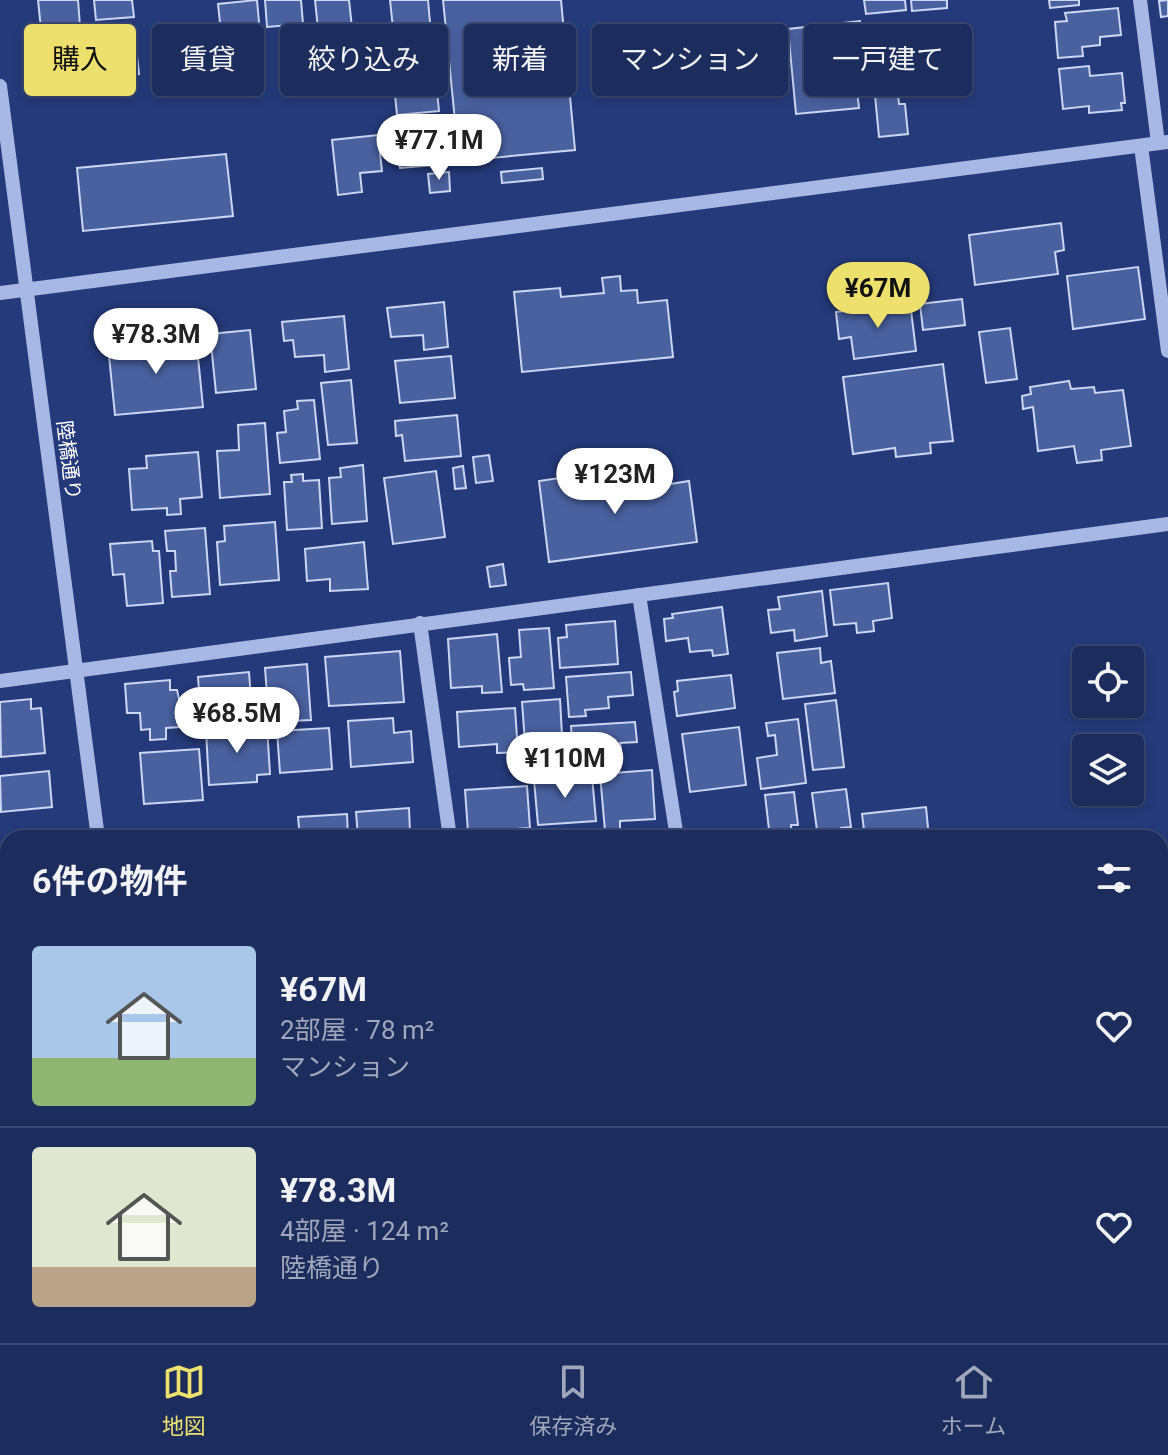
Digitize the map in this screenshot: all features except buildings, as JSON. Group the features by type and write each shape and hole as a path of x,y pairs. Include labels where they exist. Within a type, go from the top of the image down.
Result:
{"street":[{"path":"0,293 1163,142 1140,0"},
{"name":"陸橋通り","path":"0,86 97,830"},
{"path":"1141,146 1168,351"},
{"path":"0,681 1168,524"},
{"path":"639,595 676,830"},
{"path":"420,623 449,830"}]}
